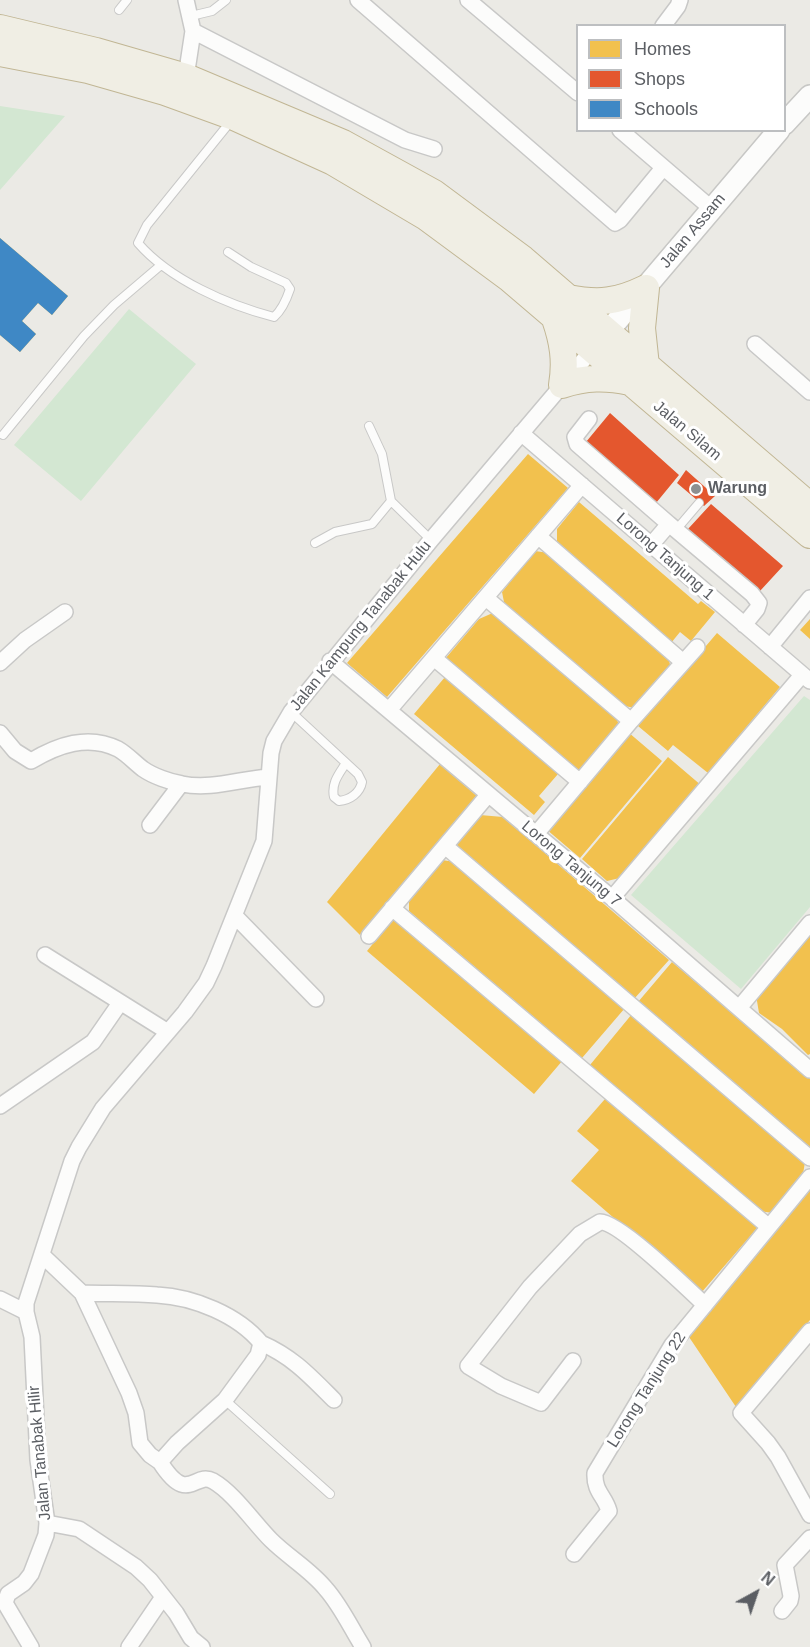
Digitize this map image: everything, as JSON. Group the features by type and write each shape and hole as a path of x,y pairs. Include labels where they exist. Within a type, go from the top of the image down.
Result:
{"highway":[{"path":"0,28 96,51 186,77 343,143 434,193 523,259 561,309 565,368 562,385 595,378 613,379 638,374 646,288 614,301 585,301 561,309 510,279 426,217 333,162 234,117 165,92 88,70 0,53"},
{"name":"Jalan Silam","path":"561,309 638,374 810,535"},
{"name":"Jalan Silam","path":"638,374 810,506"}],"main road":[{"path":"786,122 810,96"},
{"name":"Jalan Assam","path":"600,341 777,132"}],"street":[{"path":"186,0 192,24 186,77"},
{"path":"358,0 615,223 663,168"},
{"path":"468,0 576,91"},
{"path":"664,24 680,0"},
{"path":"192,24 405,140 435,149"},
{"path":"622,132 712,209"},
{"name":"Jalan Kampung Tanabak Hulu","path":"26,1312 26,1303 72,1161 79,1147 103,1108 168,1032 206,983 264,841 268,767 274,741 291,712 330,661 600,341"},
{"path":"755,344 810,392"},
{"path":"589,418 575,437 577,444 752,594 759,603 744,625"},
{"name":"Lorong Tanjung 1","path":"521,433 806,678"},
{"path":"389,710 582,485"},
{"path":"651,545 672,527"},
{"path":"538,536 683,662"},
{"path":"486,598 631,721"},
{"path":"770,647 810,598"},
{"path":"0,663 25,640 65,612"},
{"path":"536,834 631,721 698,647"},
{"path":"434,658 580,782"},
{"name":"Lorong Tanjung 7","path":"330,661 612,898 810,1070"},
{"path":"612,898 806,678"},
{"path":"0,733 15,751 31,761 70,742 85,742 104,744 119,750 146,771 181,784 200,786 269,777"},
{"path":"150,825 181,784"},
{"path":"369,936 488,795"},
{"path":"445,846 810,1158"},
{"path":"392,908 769,1227"},
{"path":"235,916 316,999"},
{"path":"739,1008 810,923"},
{"path":"45,956 168,1032"},
{"path":"0,1106 93,1042 120,1003"},
{"name":"Lorong Tanjung 22","path":"574,1554 609,1511 608,1505 594,1483 595,1473 674,1343 810,1177"},
{"path":"573,1361 541,1403 501,1386 468,1366 530,1287 583,1232 600,1222 611,1225 648,1254 705,1305"},
{"path":"42,1255 82,1293 129,1393 136,1413 140,1443 177,1483 188,1485 207,1479 212,1480 226,1492 273,1542 326,1588 363,1647"},
{"path":"82,1293 156,1294 189,1301 235,1320 261,1343 294,1360 334,1400"},
{"path":"0,1299 26,1312"},
{"name":"Jalan Tanabak Hilir","path":"26,1312 32,1337 38,1460 47,1523 46,1535 31,1574 24,1583 8,1594 5,1602 31,1647"},
{"path":"810,1330 741,1413 773,1450 810,1515"},
{"path":"160,1462 177,1443 225,1400 258,1355 261,1343"},
{"path":"47,1523 79,1529 117,1553 150,1580 176,1613 190,1638 202,1647"},
{"path":"782,1611 791,1596 785,1564 810,1538"},
{"path":"129,1647 164,1597"}],"lane":[{"path":"119,10 127,0"},
{"path":"192,24 226,0"},
{"path":"228,252 251,267 286,283 290,288 279,313 274,317 238,306 206,292 161,265 138,243 147,225 234,117"},
{"path":"3,435 84,336 114,305 161,265"},
{"path":"369,426 382,454 391,501 431,540"},
{"path":"315,543 336,532 372,524 391,501"},
{"path":"672,527 699,503"},
{"path":"291,712 358,774 362,782 356,793 339,801 334,796 334,781 346,763"},
{"path":"225,1400 330,1494"}],"green space":[{"path":"0,106 65,116 0,190"},
{"path":"129,309 196,364 81,501 14,445"},
{"path":"804,696 810,700 810,907 741,989 631,895"}],"building: Homes":[{"path":"0,238 68,296 52,315 38,303 22,321 36,334 20,352 0,335 0,303 14,315 19,309 13,304 20,297 26,302 30,296 0,270"},
{"path":"528,454 568,488 387,697 347,663"},
{"path":"579,502 698,604 701,601 715,612 691,641 680,632 671,643 557,546 557,529"},
{"path":"535,551 549,553 668,657 671,668 634,708 621,705 505,607 502,592"},
{"path":"495,612 616,716 619,726 579,773 445,659 479,619"},
{"path":"810,619 810,639 800,630"},
{"path":"717,633 780,687 708,773 673,745 668,751 638,726"},
{"path":"445,677 558,774 539,796 545,802 534,815 414,714"},
{"path":"628,732 662,761 580,858 546,829"},
{"path":"668,757 702,786 624,877 607,881 582,859"},
{"path":"440,764 478,797 360,935 327,902"},
{"path":"480,815 503,817 669,960 634,999 453,846"},
{"path":"442,860 455,862 625,1008 582,1058 409,911 409,900"},
{"path":"393,919 563,1060 534,1094 367,951"},
{"path":"810,931 810,1054 808,1055 782,1029 759,1013 756,995"},
{"path":"672,962 810,1079 810,1148 638,1002"},
{"path":"632,1014 805,1162 803,1174 773,1213 759,1211 590,1065"},
{"path":"605,1099 759,1226 701,1293 571,1181 599,1150 577,1131"},
{"path":"810,1189 810,1320 736,1407 689,1337"}],"building: Shops":[{"path":"610,413 679,475 656,503 586,442"},
{"name":"Warung","path":"686,470 715,496 704,506 677,483"},
{"path":"711,504 783,566 760,591 688,529"}],"building: Schools":[{"path":"0,238 68,296 52,315 38,303 22,321 36,334 20,352 0,335"}],"place":[{"name":"Warung","path":"696,489"}]}
